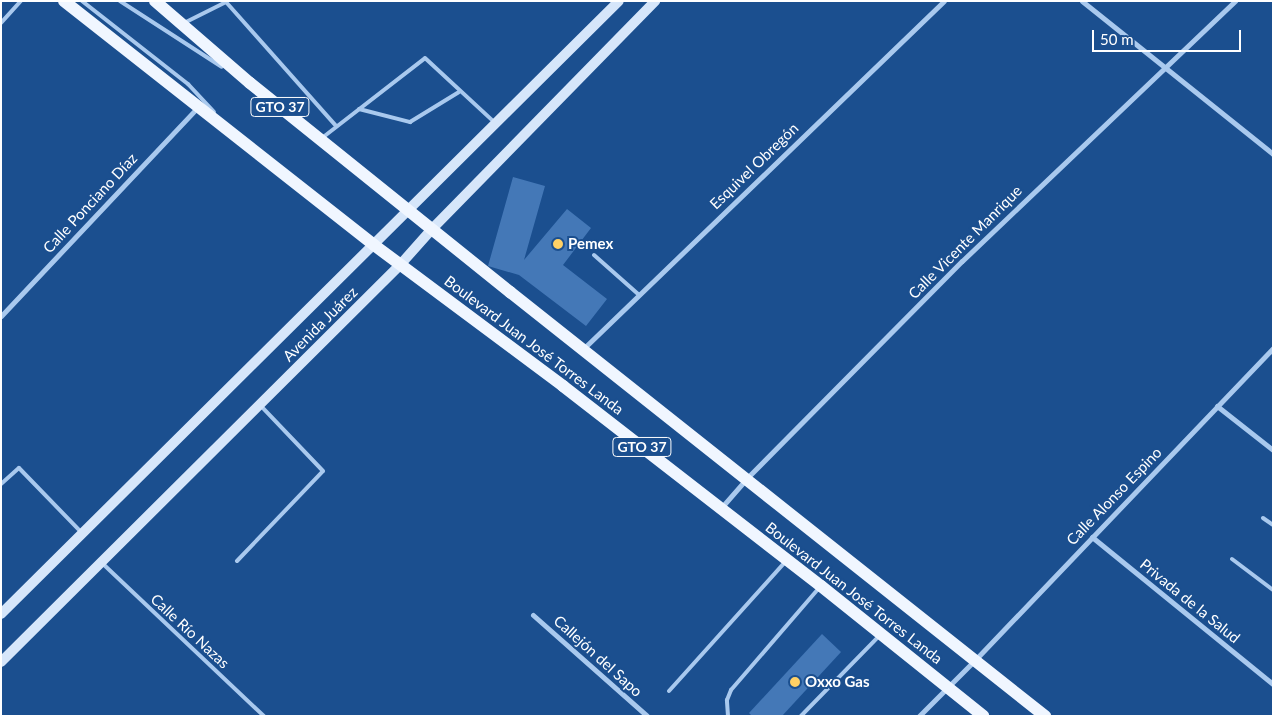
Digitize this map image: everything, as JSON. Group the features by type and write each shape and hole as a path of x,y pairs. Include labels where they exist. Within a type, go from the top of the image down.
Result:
{"main road":[{"name":"Boulevard Juan José Torres Landa","path":"64,1 374,246 563,386 721,508 983,716"},
{"name":"Boulevard Juan José Torres Landa","path":"155,1 250,83 407,210 1045,716"},
{"name":"Avenida Juárez","path":"3,610 374,246 407,210 619,1"},
{"name":"Avenida Juárez","path":"1,662 400,265 432,229 654,1"}],"street":[{"name":"Esquivel Obregón","path":"583,349 944,1"},
{"path":"1082,1 1273,154"},
{"name":"Calle Vicente Manrique","path":"721,508 747,478 962,261 1058,168 1166,69 1235,1"},
{"name":"Calle Ponciano Díaz","path":"1,316 198,106"},
{"name":"Calle Alonso Espino","path":"919,716 974,661 1273,348"},
{"path":"1217,406 1273,450"},
{"name":"Privada de la Salud","path":"1092,537 1273,684"},
{"name":"Callejón del Sapo","path":"533,614 647,716"}],"lane":[{"path":"1,23 21,1"},
{"path":"82,1 188,84 238,137"},
{"path":"120,1 204,56 250,83"},
{"path":"182,24 226,2 336,126"},
{"path":"320,139 425,58 495,123"},
{"path":"359,110 410,122 460,92"},
{"path":"594,255 639,295"},
{"path":"237,561 323,471 260,405"},
{"path":"1,484 19,468 83,533"},
{"path":"1263,518 1273,525"},
{"path":"669,691 787,560"},
{"path":"1232,560 1273,590"},
{"name":"Calle Río Nazas","path":"101,563 264,716"},
{"path":"728,716 727,700 731,690 821,586"},
{"path":"801,716 880,634"}],"building":[{"name":"Pemex","path":"513,177 545,186 524,260 567,209 591,228 563,265 607,299 586,326 519,275 488,266"},
{"name":"Oxxo Gas","path":"822,634 841,652 782,716 752,716 749,713"}],"place":[{"name":"Pemex","path":"558,244"},
{"name":"Oxxo Gas","path":"795,682"}]}
